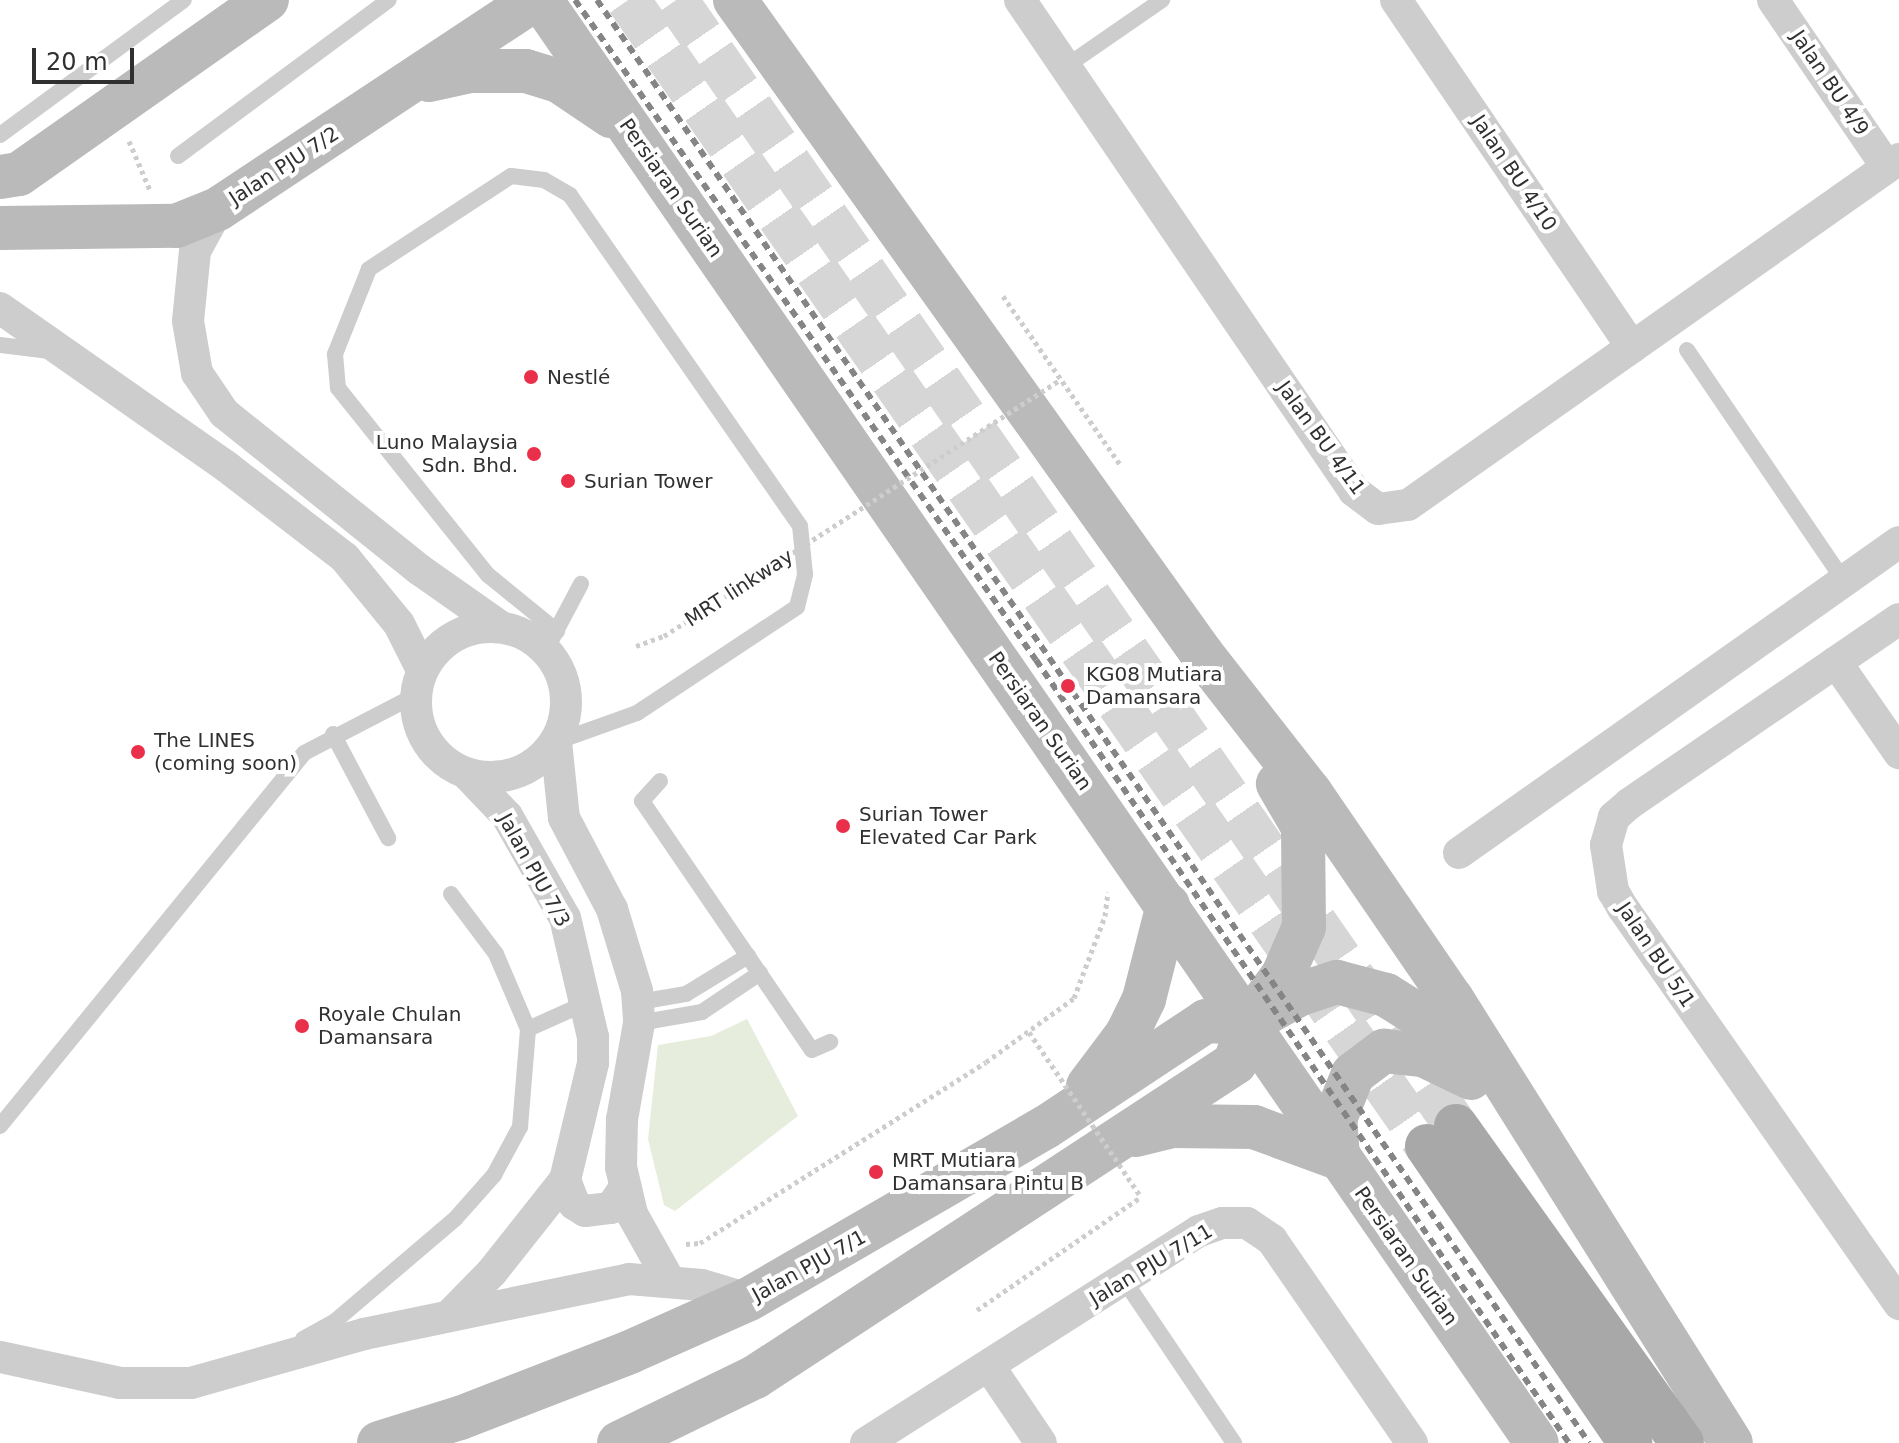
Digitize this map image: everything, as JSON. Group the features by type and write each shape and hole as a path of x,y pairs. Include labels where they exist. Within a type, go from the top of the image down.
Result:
{"main road":[{"path":"1630,1443 1442,1136 1682,1443"}],"street":[{"name":"Jalan PJU 7/2","path":"0,228 176,226 218,209 414,83 534,0"},
{"name":"Persiaran Surian","path":"541,0 1168,905 1227,1022 1338,1158 1537,1443"},
{"path":"735,0 1202,654 1310,792 1452,999 1512,1099 1731,1443"},
{"name":"Jalan BU 4/11","path":"1020,0 1354,491 1378,509 1408,505 1893,163"},
{"name":"Jalan BU 4/10","path":"1396,0 1632,347"},
{"name":"Jalan BU 4/9","path":"1773,0 1893,163"},
{"path":"0,177 19,174 243,7"},
{"path":"414,83 470,71 526,71 559,81 630,128"},
{"path":"0,308 215,457 345,558 399,624 419,682 417,720 427,743 445,763 467,774 493,779 517,774 539,761 556,742 565,719 566,695 551,641 501,627 420,570 251,436 215,400 197,373 188,321 195,251 218,209"},
{"path":"1459,853 1899,542"},
{"name":"Jalan BU 5/1","path":"1899,619 1614,817 1607,831 1606,866 1623,908 1899,1304"},
{"path":"419,682 435,650 454,636 501,627"},
{"path":"619,1443 755,1377 1235,1063 1227,1022 1283,975 1304,927 1303,827 1202,654"},
{"path":"1836,662 1899,753"},
{"path":"556,742 564,818 612,909 639,1013 622,1119 625,1187 662,1270"},
{"name":"Jalan PJU 7/3","path":"450,1315 492,1272 565,1180 593,1063 586,1003 565,918 507,816 467,774"},
{"path":"1046,1127 1105,1066 1127,1034 1158,962 1168,905"},
{"name":"Jalan PJU 7/1","path":"379,1443 559,1380 749,1299 1227,1022 1337,982 1386,995 1426,1020 1512,1099"},
{"path":"1096,1152 1173,1126 1214,1124 1283,1135 1338,1158 1335,1119 1353,1074 1384,1051 1423,1055 1512,1099"},
{"path":"565,1180 574,1204 585,1211 611,1208 625,1187"},
{"name":"Jalan PJU 7/11","path":"866,1443 1199,1231 1222,1223 1247,1223 1272,1240 1296,1269 1412,1443"},
{"path":"0,1357 120,1383 191,1383 450,1315 662,1270 749,1299"},
{"path":"989,1366 1041,1443"}],"lane":[{"path":"0,135 184,0"},
{"path":"178,156 389,0"},
{"path":"1065,67 1162,0"},
{"path":"556,742 637,713 797,607 805,574 800,526 570,195 544,180 511,176 369,269 335,354 338,388 488,575 551,641 581,584"},
{"path":"0,345 66,355"},
{"path":"1687,350 1844,581"},
{"path":"0,1126 304,753 419,682"},
{"path":"333,734 388,838"},
{"path":"660,781 642,801 812,1050 830,1042"},
{"path":"248,1367 334,1322 455,1219 494,1175 520,1127 528,1029 496,954 451,894"},
{"path":"639,1013 686,994 748,956"},
{"path":"639,1013 702,1012 760,973"},
{"path":"528,1029 586,1003"},
{"path":"1124,1280 1234,1443"}],"path":[{"path":"1003,296 1121,466"},
{"name":"MRT linkway","path":"636,646 664,636 1061,379"},
{"path":"662,1270 678,1242 700,1243 986,1062 1074,998 1105,916"},
{"path":"977,1310 1141,1197 1029,1032"}],"green space":[{"path":"747,1019 798,1116 675,1211 664,1205 648,1139 658,1045 711,1036"}],"tunnel":[{"path":"628,0 1427,1146"},
{"path":"676,0 1456,1126"}],"railway":[{"path":"575,0 1036,660 1569,1443"},
{"path":"597,0 1589,1443"}],"place":[{"name":"Nestlé","path":"531,377"},
{"name":"Luno Malaysia Sdn. Bhd.","path":"534,454"},
{"name":"Surian Tower","path":"568,481"},
{"name":"KG08 Mutiara Damansara","path":"1068,686"},
{"name":"The LINES (coming soon)","path":"138,752"},
{"name":"Surian Tower Elevated Car Park","path":"843,826"},
{"name":"Royale Chulan Damansara","path":"302,1026"},
{"name":"MRT Mutiara Damansara Pintu B","path":"876,1172"}]}
